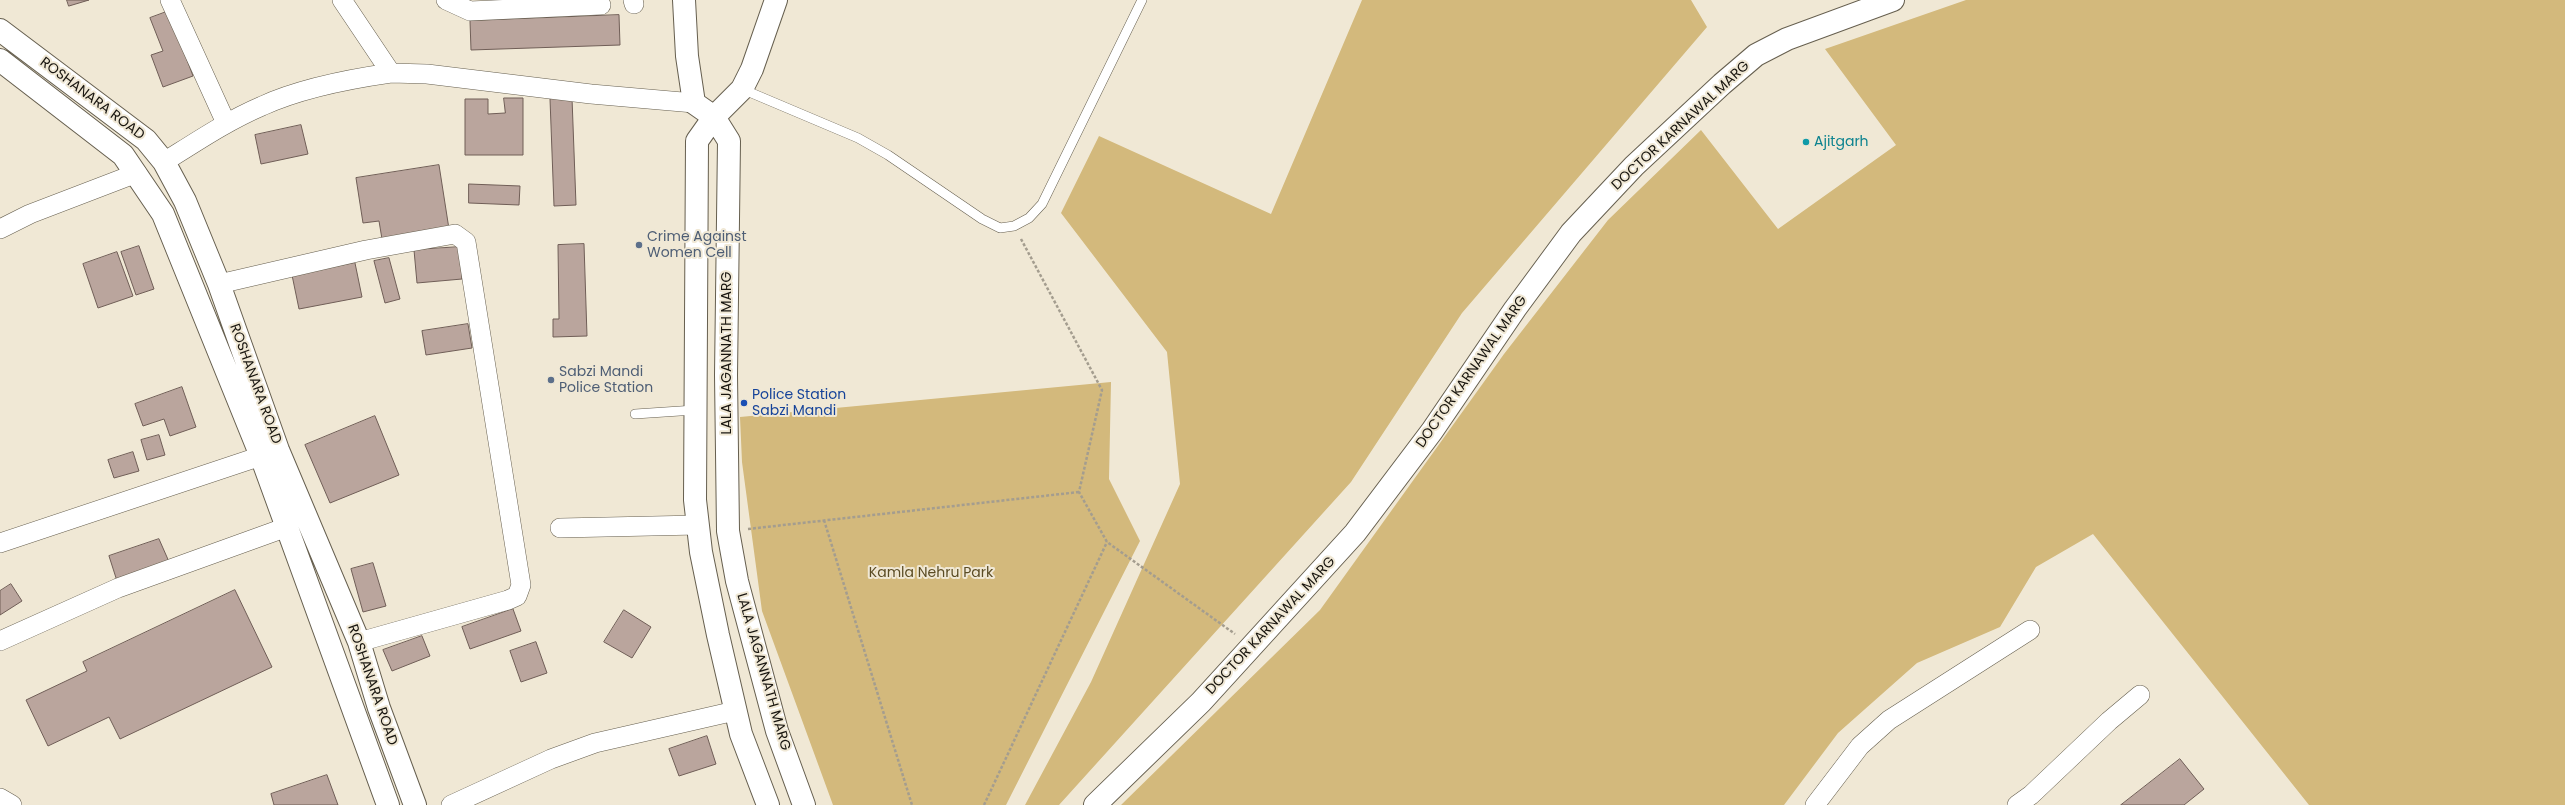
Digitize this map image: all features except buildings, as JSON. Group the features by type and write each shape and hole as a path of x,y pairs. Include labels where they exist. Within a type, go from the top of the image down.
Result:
{"street":[{"path":"170,0 226,123"},
{"path":"342,0 391,72"},
{"path":"446,0 470,11 601,6"},
{"path":"684,0 687,56 694,103"},
{"path":"768,805 741,734 701,552 695,500 697,141 714,117 742,89 752,69 776,0"},
{"name":"DOCTOR KARNAWAL MARG","path":"1095,805 1201,702 1355,533 1432,431 1515,309 1571,233 1634,166 1722,84 1756,56 1787,39 1893,0"},
{"name":"ROSHANARA ROAD","path":"0,30 146,140 164,162 185,201 219,284 270,453 287,527 388,805"},
{"name":"ROSHANARA ROAD","path":"0,60 111,144 137,173 163,214 270,453 359,642 379,708 415,805"},
{"path":"164,162 226,123 263,105 304,91 391,72 427,74 591,94 694,103 714,117"},
{"name":"LALA JAGANNATH MARG","path":"714,117 729,141 726,375 729,539 737,581 777,731 804,805"},
{"path":"0,229 30,214 137,173"},
{"path":"219,284 366,250 455,234 466,242 521,585 517,596 508,600 359,642"},
{"path":"0,543 270,453"},
{"path":"560,528 698,526"},
{"path":"0,641 118,588 287,527"},
{"path":"701,552 729,539"},
{"path":"1815,805 1860,746 1889,720 2030,630"},
{"path":"2017,805 2031,795 2109,721 2140,695"},
{"path":"451,805 521,772 595,743 736,710"},
{"path":"0,798 12,805"}],"lane":[{"path":"742,89 858,138 895,159 982,219 1000,228 1014,226 1029,218 1042,204 1142,0"},
{"path":"634,414 695,410"}],"path":[{"path":"1014,226 1102,390 1080,492 1107,542 1252,646"},
{"path":"729,539 824,520 1080,492"},
{"path":"824,520 912,805"},
{"path":"984,805 1107,542"}],"green space":[{"path":"1362,0 1691,0 1707,27 1462,313 1351,482 1059,805 1025,805 1091,682 1180,484 1167,352 1061,213 1099,136 1271,214"},
{"path":"1966,0 2565,0 2565,805 2309,805 2093,534 2036,567 2000,627 1917,663 1838,733 1784,805 1121,805 1320,610 1504,354 1608,220 1701,130 1778,229 1896,145 1825,49"},
{"name":"Kamla Nehru Park","path":"1111,382 1109,479 1140,541 1006,805 833,805 762,611 742,462 740,417"}],"place":[{"name":"Ajitgarh","path":"1806,142"},
{"name":"Crime Against Women Cell","path":"639,245"},
{"name":"Sabzi Mandi Police Station","path":"551,380"},
{"name":"Police Station Sabzi Mandi","path":"744,403"}]}
